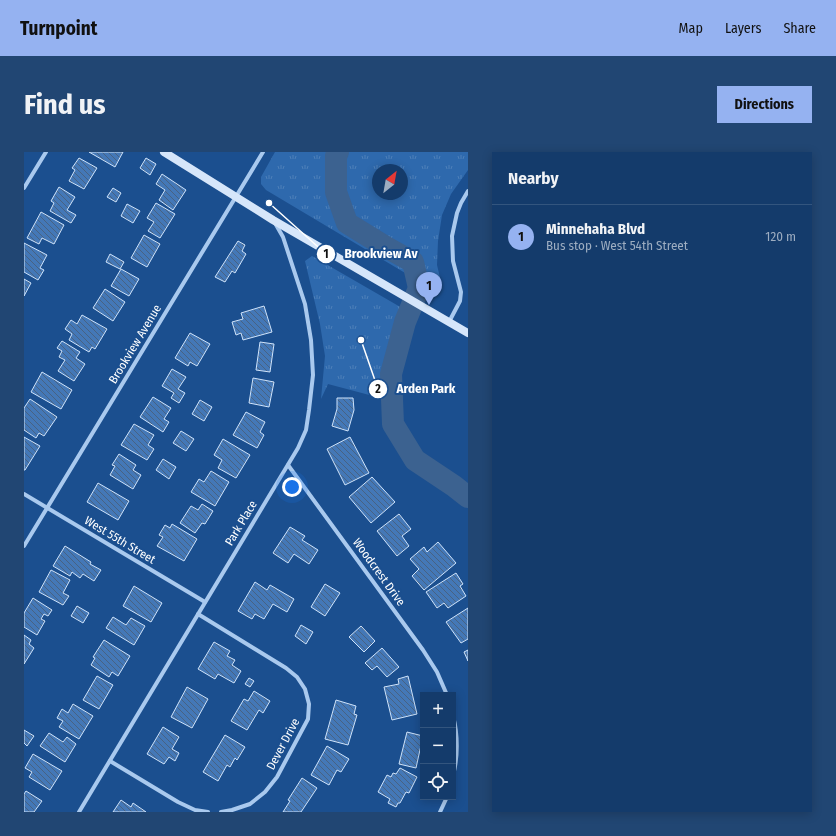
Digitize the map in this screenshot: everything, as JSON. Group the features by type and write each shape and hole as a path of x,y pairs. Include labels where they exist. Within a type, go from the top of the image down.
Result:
{"street":[{"path":"24,188 46,152"},
{"path":"164,152 273,220 468,333"},
{"name":"Brookview Avenue","path":"24,546 262,152"},
{"path":"449,322 460,301 461,292 453,261 452,236 456,213 468,191"},
{"name":"Park Place","path":"79,812 288,465 306,430 312,375 311,340 305,304 283,237 273,220"},
{"name":"Woodcrest Drive","path":"288,465 423,650 437,672 446,692"},
{"name":"West 55th Street","path":"24,494 206,602"},
{"name":"Dever Drive","path":"198,614 286,668 297,677 305,689 309,704 308,719 277,777 265,792 250,804 221,812"},
{"path":"455,728 457,745 455,764"},
{"path":"110,761 178,802 195,810 208,812"},
{"path":"440,812 445,800"}],"green space":[{"path":"275,152 468,152 468,170 451,194 442,215 438,241 437,265 441,282 438,288 432,289 266,190 261,184 261,177"},
{"path":"312,256 409,312 391,374 392,401 328,384 321,399 325,356 320,324 305,261"}],"building":[{"path":"89,152 123,152 115,167"},
{"path":"79,158 97,168 84,189 69,181 75,170 72,168"},
{"path":"146,158 156,164 150,175 140,168"},
{"path":"162,174 186,190 173,210 159,200 165,190 156,184"},
{"path":"59,187 75,197 67,210 76,215 71,223 50,211 54,203 51,201"},
{"path":"113,188 121,193 116,202 107,197"},
{"path":"156,203 175,214 160,238 148,231 154,222 147,218"},
{"path":"127,204 140,211 133,223 121,216"},
{"path":"41,212 64,225 54,244 42,238 39,244 27,238"},
{"path":"144,235 160,244 147,267 131,258"},
{"path":"238,241 245,245 242,251 246,254 235,273 232,271 225,282 215,277"},
{"path":"24,243 47,255 40,268 44,270 38,280 24,272"},
{"path":"110,254 124,262 120,269 106,262"},
{"path":"121,269 139,279 129,296 111,286"},
{"path":"24,279 31,283 24,296"},
{"path":"105,289 125,302 113,321 93,308"},
{"path":"264,306 272,332 243,340 241,333 236,335 232,322 243,319 241,313"},
{"path":"82,315 107,329 95,349 92,347 89,352 69,340 72,334 65,329 71,320 77,324"},
{"path":"190,333 210,344 197,366 190,362 188,366 175,358"},
{"path":"62,341 80,352 76,358 85,364 74,381 58,371 65,360 59,357 62,351 57,348"},
{"path":"260,342 274,344 270,372 256,370"},
{"path":"172,369 186,377 178,389 185,393 179,403 171,398 174,393 162,386"},
{"path":"42,372 72,390 61,409 31,392"},
{"path":"253,378 274,382 269,407 249,403"},
{"path":"153,397 171,408 164,419 169,422 163,432 140,417"},
{"path":"337,398 353,398 354,410 348,431 332,426 337,409"},
{"path":"30,399 57,417 44,436 39,433 36,438 24,430 24,408"},
{"path":"200,400 212,407 204,421 192,414"},
{"path":"246,412 265,422 260,432 264,435 257,448 233,435"},
{"path":"134,424 154,435 148,445 154,449 147,460 121,445"},
{"path":"181,431 194,439 186,451 173,443"},
{"path":"24,437 40,446 25,470 24,470"},
{"path":"350,437 369,473 345,485 327,449"},
{"path":"223,439 250,455 236,478 218,468 222,460 214,455"},
{"path":"119,454 136,465 133,470 141,475 133,489 110,475 115,466 112,465"},
{"path":"163,459 176,467 169,479 156,470"},
{"path":"211,471 229,482 215,506 191,492 199,479 204,482"},
{"path":"372,477 395,502 371,523 349,497"},
{"path":"98,483 129,501 118,520 87,502"},
{"path":"202,504 213,511 205,524 202,523 195,533 180,523 191,506 198,510"},
{"path":"399,514 411,529 402,536 409,546 397,556 377,531"},
{"path":"172,524 197,539 184,561 157,546 163,537 159,535 165,525 170,528"},
{"path":"290,527 305,536 302,540 318,550 309,564 294,554 288,563 273,553"},
{"path":"438,542 456,563 424,590 412,576 419,569 410,559 424,547 427,552"},
{"path":"65,546 101,570 94,581 83,574 80,578 72,572 70,576 53,566"},
{"path":"51,570 70,580 63,593 69,596 63,605 39,592"},
{"path":"456,573 463,584 460,586 466,596 448,608 444,603 437,608 426,592"},
{"path":"255,582 267,590 270,585 294,599 287,612 273,604 264,619 255,614 252,619 238,611"},
{"path":"325,584 340,593 325,616 311,607"},
{"path":"134,586 162,603 151,622 123,606"},
{"path":"33,598 52,610 48,616 44,614 41,619 45,621 37,635 24,627 24,613"},
{"path":"77,606 89,613 83,623 71,616"},
{"path":"468,608 468,639 461,643 446,622"},
{"path":"113,617 126,625 131,618 145,626 134,645 106,628"},
{"path":"301,625 313,632 306,644 295,636"},
{"path":"361,626 375,641 364,652 349,637"},
{"path":"24,635 31,640 29,644 34,648 24,664"},
{"path":"104,640 130,656 118,676 112,672 109,677 91,665 95,658 93,657"},
{"path":"214,642 230,651 227,656 235,660 232,665 241,671 234,683 218,674 215,679 198,669"},
{"path":"382,648 399,667 387,677 377,666 372,670 365,663"},
{"path":"468,650 468,661 464,652"},
{"path":"97,676 113,685 99,709 83,700"},
{"path":"408,676 417,714 392,720 384,687 399,684 398,679"},
{"path":"249,678 254,681 250,687 245,684"},
{"path":"187,687 208,699 192,728 171,717"},
{"path":"254,691 270,701 263,713 259,710 247,730 231,721 244,699 248,701"},
{"path":"336,700 356,706 354,714 357,715 348,745 325,739"},
{"path":"73,704 93,716 79,739 59,727 63,721 57,718 62,709 68,713"},
{"path":"163,727 179,737 172,749 179,753 175,761 169,757 164,764 147,754"},
{"path":"24,730 34,736 27,746 24,743"},
{"path":"407,732 420,735 420,750 416,768 399,764"},
{"path":"49,733 63,742 67,737 76,744 65,762 40,746"},
{"path":"225,735 245,747 237,760 235,758 230,767 227,765 218,781 203,772"},
{"path":"327,746 349,759 341,772 337,770 329,785 311,775"},
{"path":"33,754 62,771 50,790 29,777 32,772 25,768"},
{"path":"400,768 417,777 409,793 406,792 396,807 388,803 390,799 378,792 387,775 391,777 393,773 396,774"},
{"path":"302,778 317,788 301,812 283,812 290,801 288,800"},
{"path":"26,791 42,801 34,812 24,812 24,794"},
{"path":"121,800 131,807 133,803 146,812 113,812"}],"waterway":[{"path":"338,152 336,156 336,192 347,223 413,262 419,288 405,322 391,374 393,424 415,460 468,497"}],"place":[{"name":"Brookview Av","path":"269,203"},
{"name":"Minnehaha Blvd","path":"429,305"},
{"name":"Arden Park","path":"361,340"}]}
